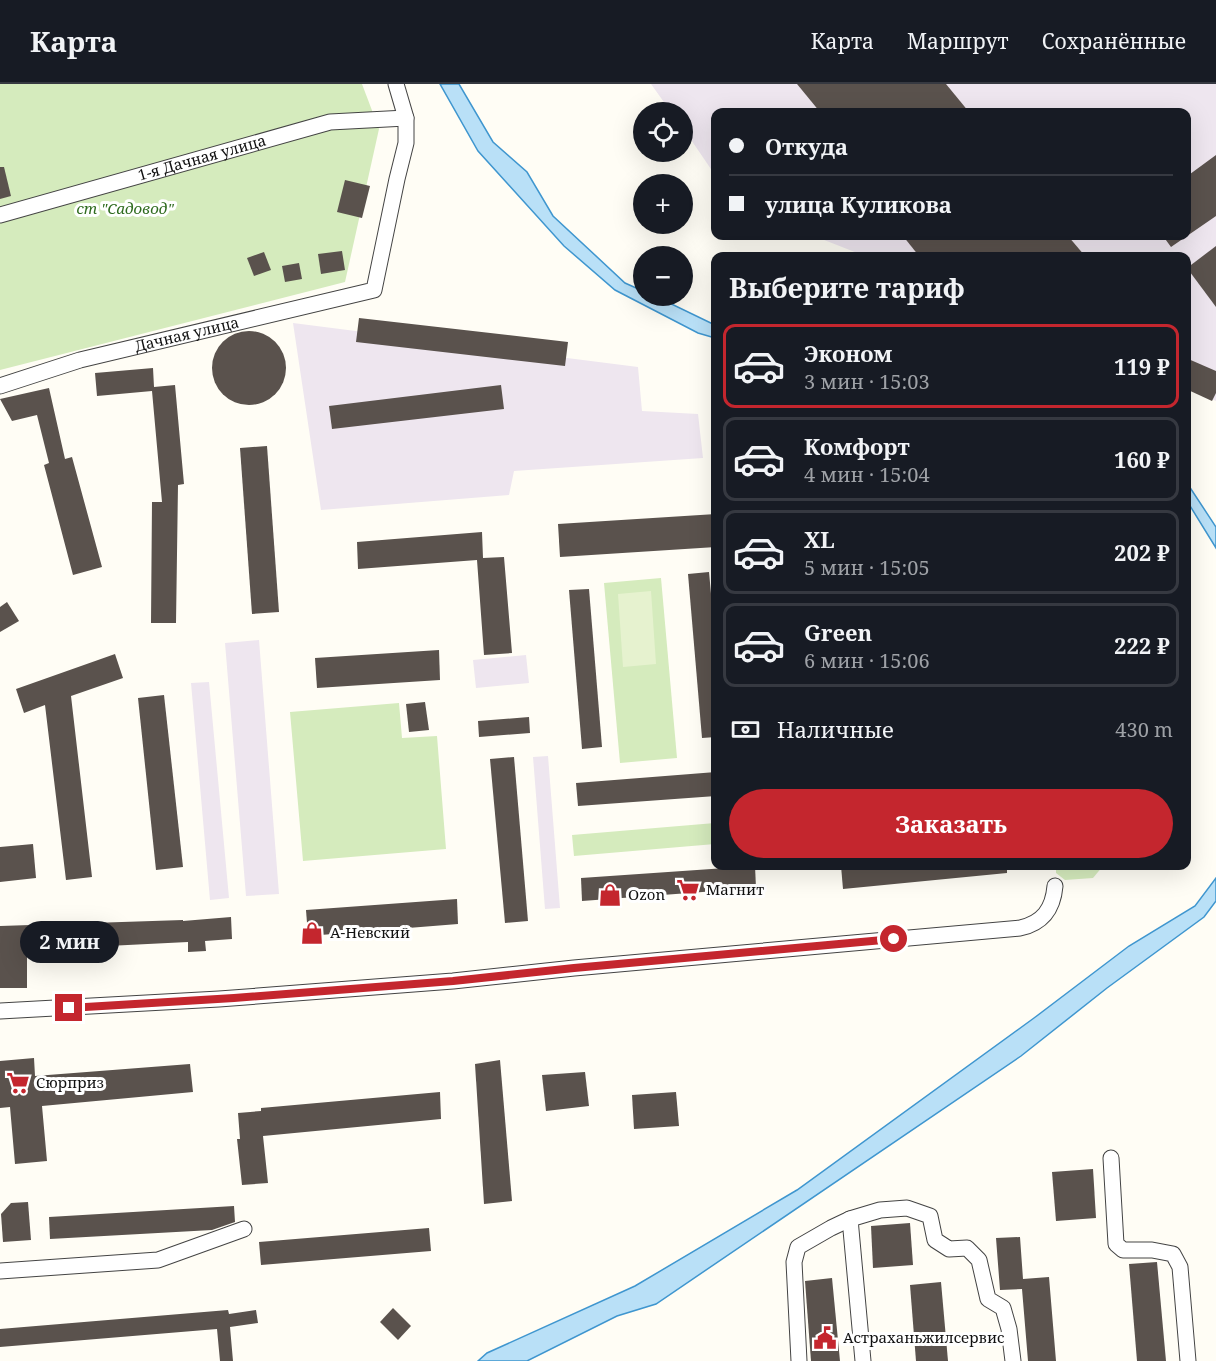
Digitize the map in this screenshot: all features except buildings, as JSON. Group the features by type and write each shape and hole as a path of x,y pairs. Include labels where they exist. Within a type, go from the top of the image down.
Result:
{"street":[{"path":"396,84 406,118"},
{"name":"1-я Дачная улица","path":"0,214 330,122 406,118"},
{"name":"Дачная улица","path":"0,386 80,360 374,290 406,143 406,118"},
{"path":"0,1011 184,1001 453,981 1020,928 1043,917 1052,904 1055,886"},
{"path":"1111,1158 1116,1244 1123,1250 1152,1250 1173,1254 1180,1267 1188,1361"},
{"path":"799,1361 794,1262 798,1247 850,1219 880,1210 907,1208 930,1216 935,1240 949,1249 967,1248 979,1260 988,1299 1003,1308 1009,1329 1013,1361"},
{"path":"850,1219 863,1361"},
{"path":"0,1271 158,1260 244,1229"}],"shaded area":[{"path":"651,84 1216,84 1216,401 1191,391 1191,252 855,252 824,240 1191,240 1191,108 711,108 711,169 693,143 693,102 664,102"},
{"path":"293,323 638,367 642,411 698,414 703,458 514,471 509,495 321,510"},
{"path":"259,640 279,894 246,896 225,643"},
{"path":"526,655 529,683 476,688 473,660"},
{"path":"209,682 229,898 210,900 191,683"},
{"path":"548,756 560,908 545,909 533,757"}],"green space":[{"name":"ст \"Садовод\"","path":"0,84 362,84 379,129 345,282 0,370"},
{"path":"661,578 677,758 620,763 604,583"},
{"path":"651,591 656,664 623,667 618,594"},
{"path":"399,703 402,738 437,736 446,849 303,861 290,712"},
{"path":"711,823 711,844 574,856 572,835"},
{"path":"1056,870 1100,870 1093,878 1065,880 1056,873"}],"water":[{"path":"440,84 459,84 493,142 527,172 553,216 625,283 633,287 633,299 615,290 564,246 478,151"},
{"path":"646,306 676,306 711,323 711,337 698,333"},
{"path":"1191,489 1216,527 1216,548 1191,507"},
{"path":"1216,878 1216,901 1204,917 1107,988 1021,1056 656,1304 617,1316 527,1361 478,1361 487,1353 635,1286 797,1190 1129,946 1195,906"}],"place":[{"name":"Магнит","path":"688,890"},
{"name":"Ozon","path":"610,895"},
{"name":"А-Невский","path":"312,933"},
{"name":"Сюрприз","path":"18,1083"},
{"name":"Астраханьжилсервис","path":"825,1338"}],"route":[{"path":"69,1008 453,981 894,939"}]}
